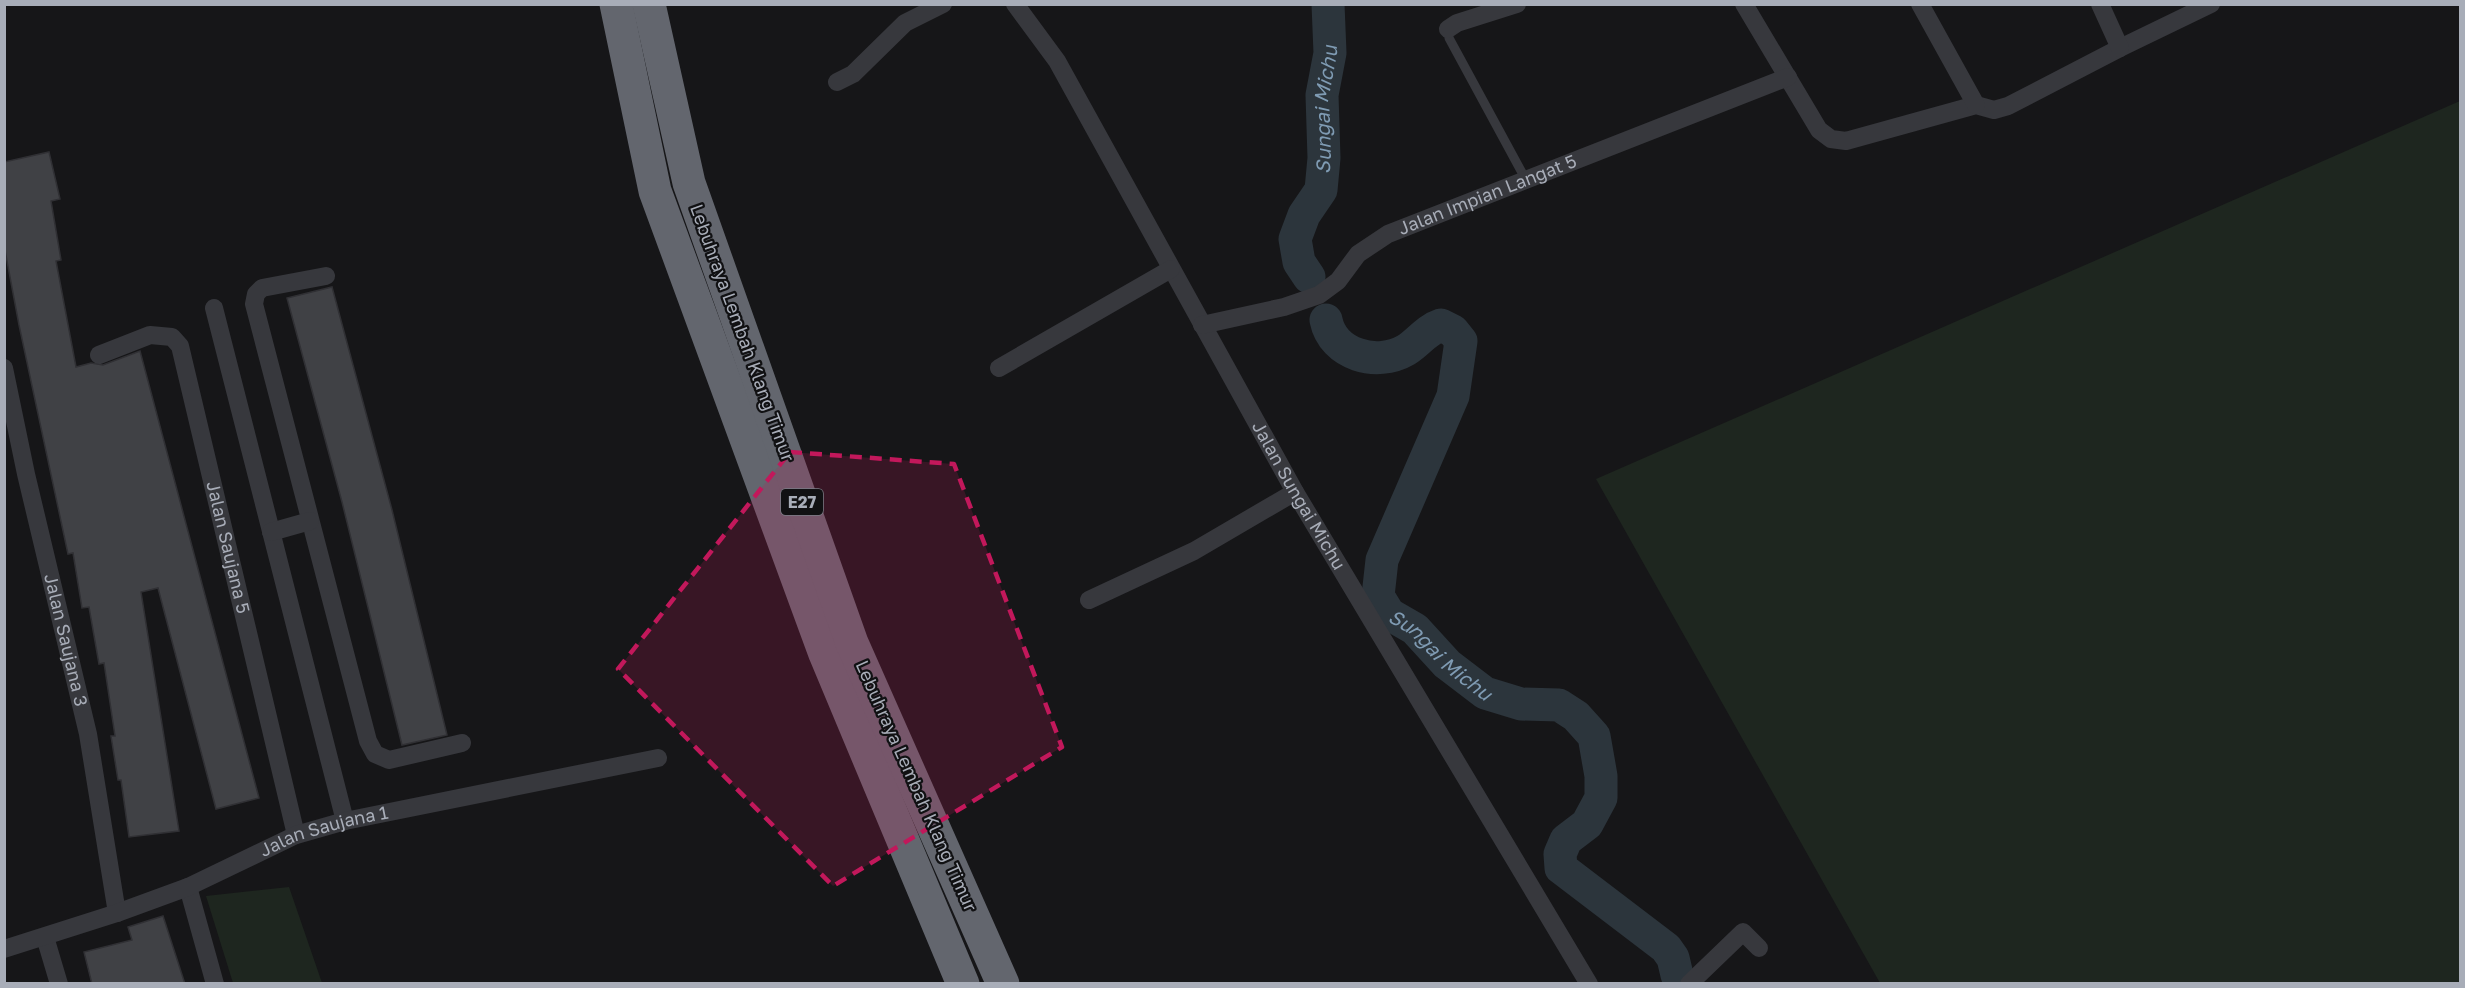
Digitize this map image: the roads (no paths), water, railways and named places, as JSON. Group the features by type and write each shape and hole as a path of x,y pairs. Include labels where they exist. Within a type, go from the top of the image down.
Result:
{"highway":[{"name":"Lebuhraya Lembah Klang Timur","path":"616,4 656,191 825,654 963,984"},
{"name":"Lebuhraya Lembah Klang Timur","path":"649,4 689,183 852,643 1003,984"}],"street":[{"path":"837,82 854,74 905,23 943,4"},
{"name":"Jalan Sungai Michu","path":"1015,4 1057,61 1295,492 1589,984"},
{"path":"1744,4 1819,130 1831,139 1846,141 1976,105 1994,110 2008,106 2211,4"},
{"path":"1920,4 1976,105"},
{"path":"2100,4 2120,48"},
{"path":"1448,29 1457,23 1516,5"},
{"name":"Jalan Impian Langat 5","path":"1202,325 1284,307 1319,295 1338,281 1358,254 1388,234 1788,78"},
{"path":"999,368 1171,269"},
{"path":"326,276 262,288 256,294 254,304 368,741 375,754 389,760 462,743"},
{"path":"214,308 345,821"},
{"name":"Jalan Saujana 5","path":"99,355 150,335 172,337 180,345 296,835"},
{"name":"Jalan Saujana 3","path":"4,368 26,474 88,734 117,913"},
{"path":"1089,600 1194,551 1295,492"},
{"path":"272,532 310,521"},
{"name":"Jalan Saujana 1","path":"4,949 117,913 188,887 296,835 345,821 658,758"},
{"path":"188,887 215,984"},
{"path":"1689,984 1743,932 1759,948"},
{"path":"45,937 59,984"}],"lane":[{"path":"1448,29 1449,38 1526,180"}],"waterway":[{"name":"Sungai Michu","path":"1309,277 1299,262 1295,239 1304,215 1321,190 1324,158 1322,95 1330,53 1328,4"},
{"name":"Sungai Michu","path":"1326,320 1337,342 1347,349 1370,357 1395,355 1406,350 1441,325 1453,331 1461,341 1453,396 1382,560 1378,596 1389,614 1415,629 1447,664 1485,693 1521,704 1559,705 1576,716 1594,736 1601,776 1601,798 1587,824 1566,840 1560,854 1561,868 1666,948 1673,958 1677,975"}]}
